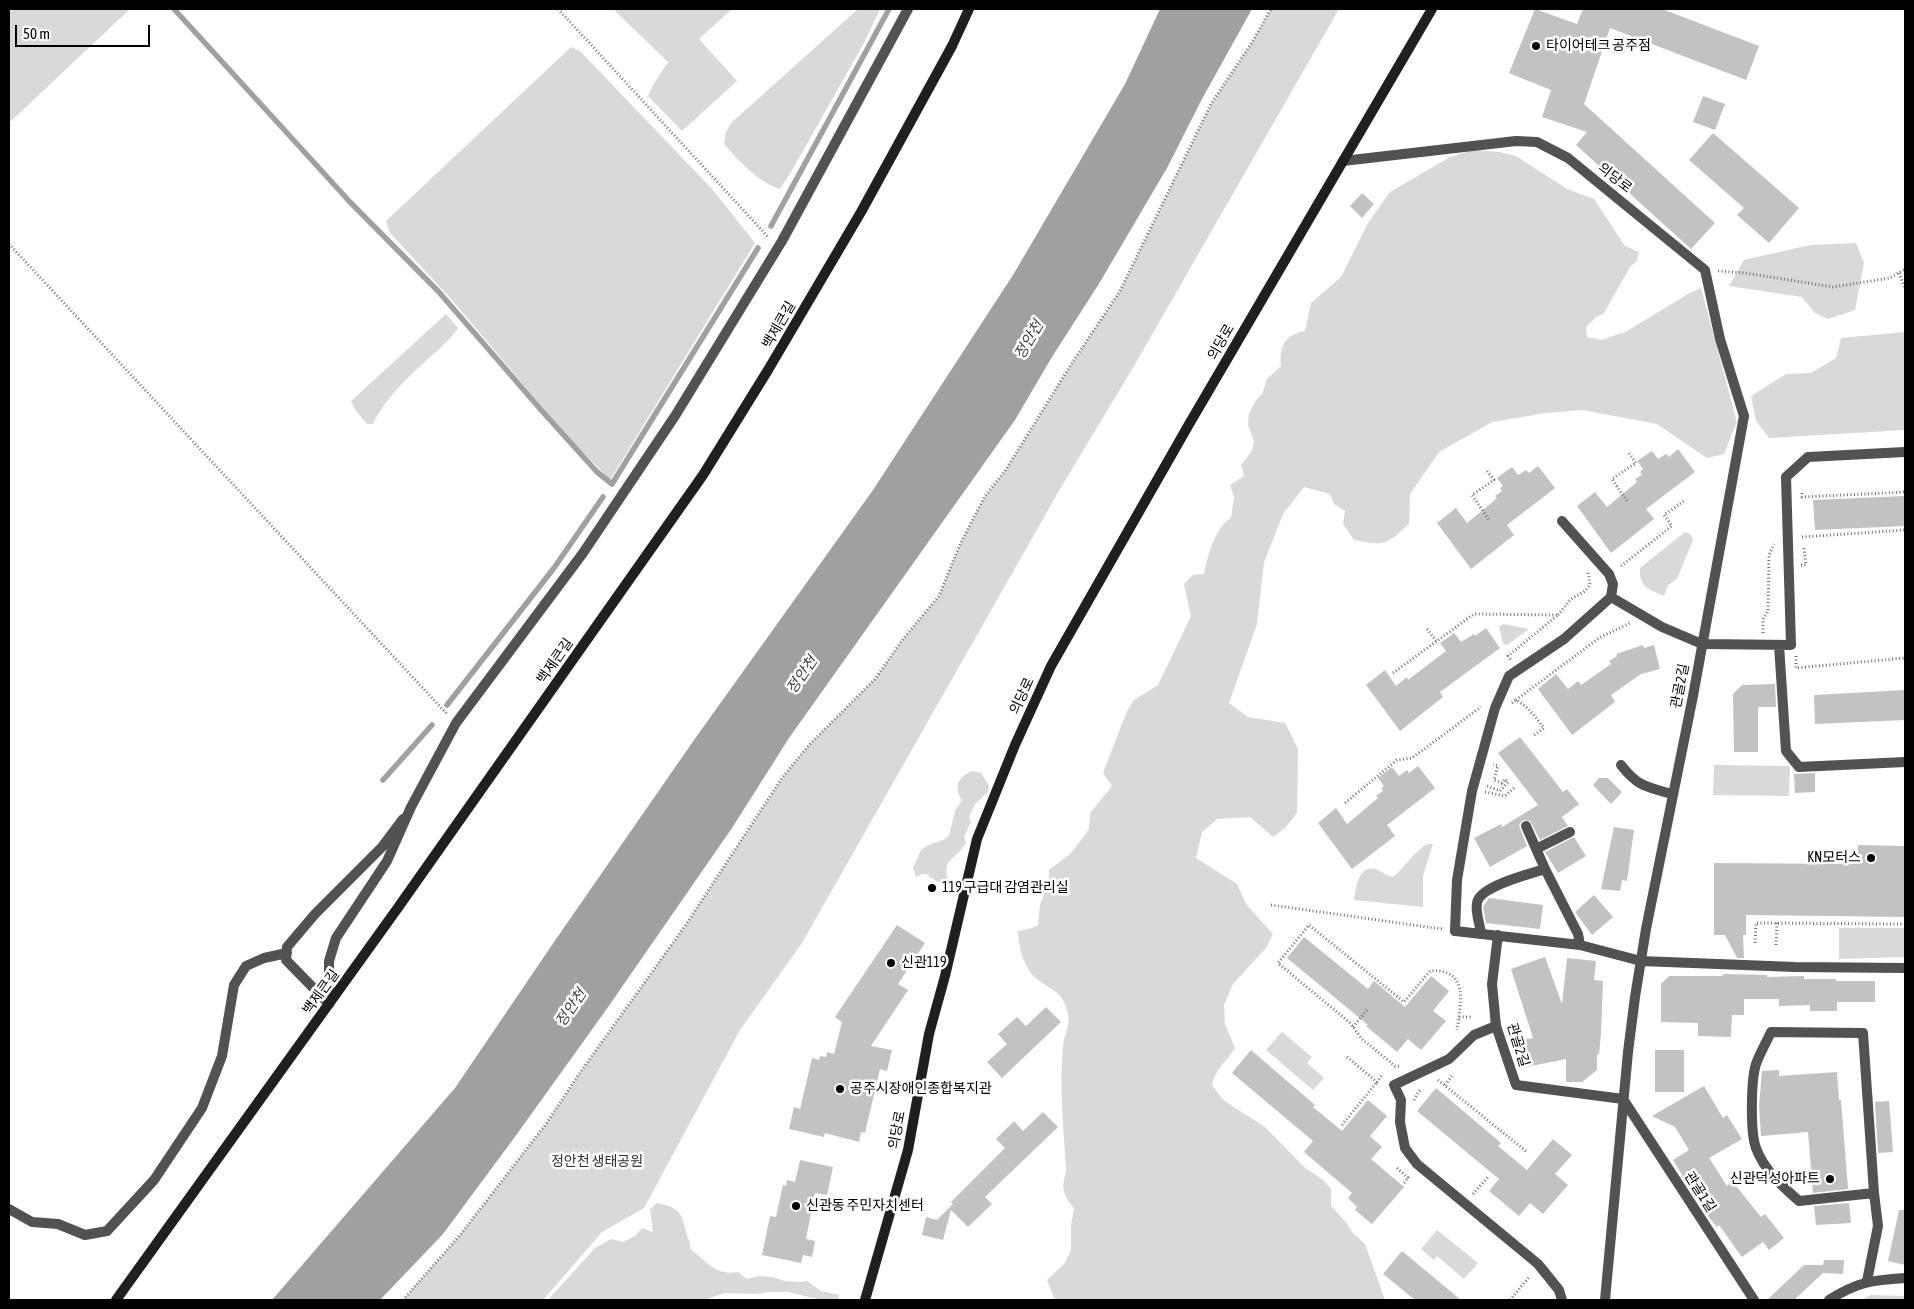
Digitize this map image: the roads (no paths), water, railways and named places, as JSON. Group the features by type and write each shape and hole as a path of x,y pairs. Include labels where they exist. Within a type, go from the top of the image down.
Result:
{"main road":[{"name":"백제큰길","path":"116,1300 329,1004 704,475 861,212 952,46 969,9"},
{"name":"의당로","path":"865,1300 908,1150 929,1034 945,976 977,839 1015,745 1051,666 1188,426 1432,9"}],"street":[{"path":"329,1004 329,962 336,938 388,861 411,808 456,723 583,553 675,416 778,247 908,9"},
{"name":"의당로","path":"1343,161 1430,152 1516,140 1537,142 1568,158 1705,270 1720,340 1744,416"},
{"name":"관골2길","path":"1605,1300 1623,1099 1641,961 1744,416"},
{"path":"1611,597 1662,627 1702,644 1791,645 1786,477 1808,457 1905,452"},
{"path":"1562,521 1609,574 1612,584 1611,597 1594,610 1564,639 1509,676 1495,708 1472,791 1457,880 1454,931 1580,945 1641,961 1905,968"},
{"path":"1780,645 1786,750 1799,767 1905,762"},
{"path":"1621,765 1631,779 1643,786 1672,794"},
{"path":"329,1004 286,960 287,947 382,847 411,808"},
{"path":"1526,826 1544,869 1578,934 1580,945"},
{"path":"1536,849 1570,832"},
{"path":"1481,934 1476,901 1481,893 1510,880 1544,869"},
{"name":"관골2길","path":"1498,935 1492,984 1496,1026 1516,1086 1623,1099"},
{"path":"9,1209 32,1222 58,1224 85,1235 107,1231 154,1180 202,1108 222,1056 234,984 246,966 264,958 287,953"},
{"path":"1496,1026 1474,1035 1450,1059 1394,1086 1401,1100 1400,1122 1405,1148 1416,1164 1538,1264 1559,1290 1562,1300"},
{"path":"1867,1281 1878,1226 1863,1033 1771,1032 1756,1063 1752,1117 1756,1147 1766,1166 1778,1183 1799,1201 1874,1193"},
{"name":"관골1길","path":"1623,1099 1754,1300"},
{"path":"1829,1300 1844,1290 1867,1281 1905,1278"}],"water":[{"name":"정안천","path":"1160,9 1252,9 1202,99 1167,168 1100,282 1052,357 1015,420 789,738 732,828 606,1010 443,1234 380,1300 272,1300 455,1088 694,740 873,490 1013,275 1125,84"}],"waterway":[{"path":"174,9 350,202 438,291 542,411 597,472 612,484 758,248"},
{"path":"771,226 889,9"},
{"path":"447,705 554,568 603,497"},
{"path":"383,780 432,725"}],"place":[{"name":"타이어테크 공주점","path":"1536,46"},
{"name":"KN모터스","path":"1871,858"},
{"name":"119 구급대 감염관리실","path":"932,888"},
{"name":"신관119","path":"891,963"},
{"name":"공주시장애인종합복지관","path":"840,1089"},
{"name":"신관덕성아파트","path":"1830,1179"},
{"name":"신관동 주민자치센터","path":"796,1206"}],"park label":[{"name":"정안천 생태공원","path":"597,1162"}]}
